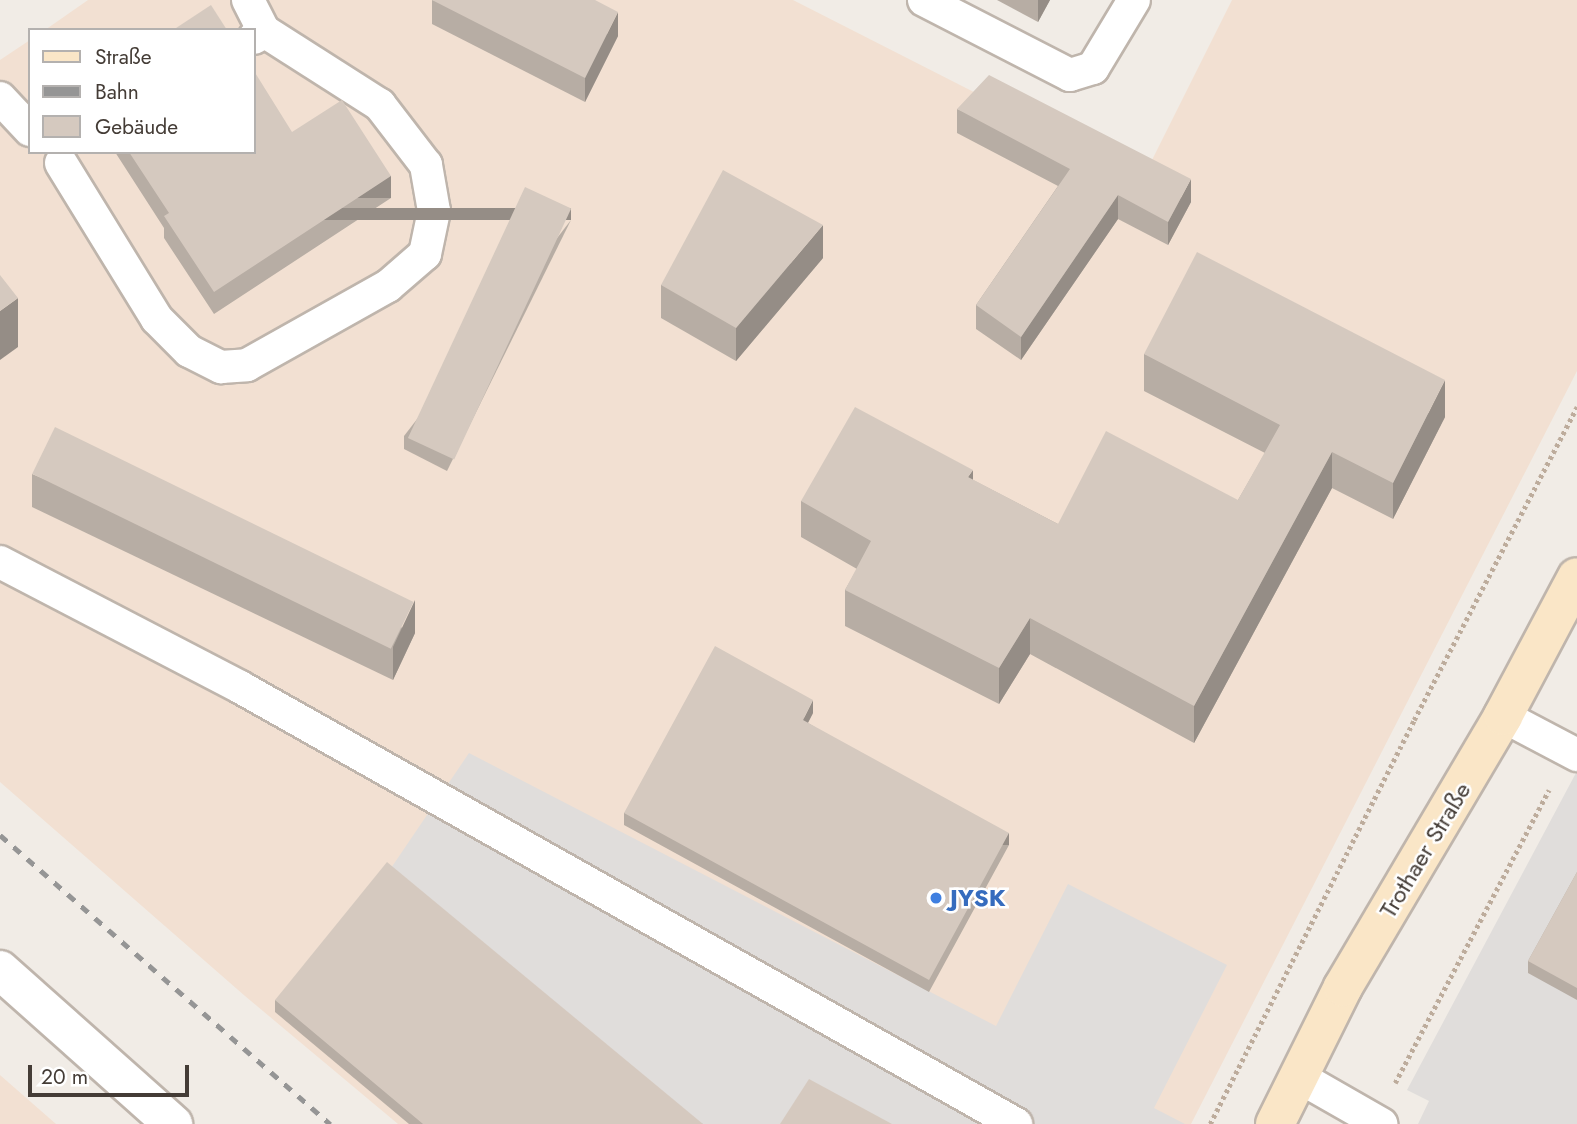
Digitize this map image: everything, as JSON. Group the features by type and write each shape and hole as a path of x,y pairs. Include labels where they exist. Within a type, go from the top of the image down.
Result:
{"main road":[{"name":"Trothaer Straße","path":"1275,1124 1343,987 1503,716 1577,577"}],"street":[{"path":"0,970 173,1124"}],"lane":[{"path":"63,156 157,319 189,351 221,367 247,365 388,286 425,254 434,211 426,165 380,105 259,34 248,0"},
{"path":"924,0 1070,75 1093,68 1134,0"},
{"path":"0,98 28,128"},
{"path":"0,562 240,687 1016,1124"},
{"path":"1503,716 1573,753"},
{"path":"1299,1077 1378,1122"}],"path":[{"path":"1210,1124 1420,708 1577,407"},
{"path":"1378,1122 1573,753"}],"shaded area":[{"path":"88,0 793,0 1143,178 1232,0 1577,0 1577,371 1191,1124 398,1124 245,996 0,782 0,60 28,41 28,154 256,154 256,28 48,28"},
{"path":"469,753 996,1026 1068,884 1227,965 1154,1108 1185,1124 688,1124 387,874"},
{"path":"1577,771 1577,1124 1418,1124 1429,1101 1407,1090"},
{"path":"0,1075 56,1124 0,1124"}],"building":[{"path":"432,0 595,0 618,12 585,78"},
{"path":"211,5 226,28 176,28"},
{"path":"256,74 292,132 342,100 391,176 214,292 164,216 169,213 130,154 256,154"},
{"path":"989,75 1191,179 1168,222 1118,195 1021,337 976,305 1070,169 957,109"},
{"path":"723,170 823,225 736,328 661,285"},
{"path":"525,187 571,209 454,460 408,438"},
{"path":"1197,252 1445,380 1393,483 1332,452 1194,706 1030,618 999,668 845,590 871,541 801,501 855,407 973,470 968,477 1058,524 1106,431 1238,500 1280,425 1144,354"},
{"path":"0,275 18,298 0,311"},
{"path":"55,427 414,602 391,649 32,474"},
{"path":"715,646 813,700 803,720 1009,833 929,980 624,813"},
{"path":"387,862 703,1124 423,1124 275,1000"},
{"path":"1577,872 1577,988 1528,961"},
{"path":"809,1079 892,1124 780,1124"}],"railway":[{"path":"0,835 330,1124"}],"place":[{"name":"JYSK","path":"936,898"}]}
